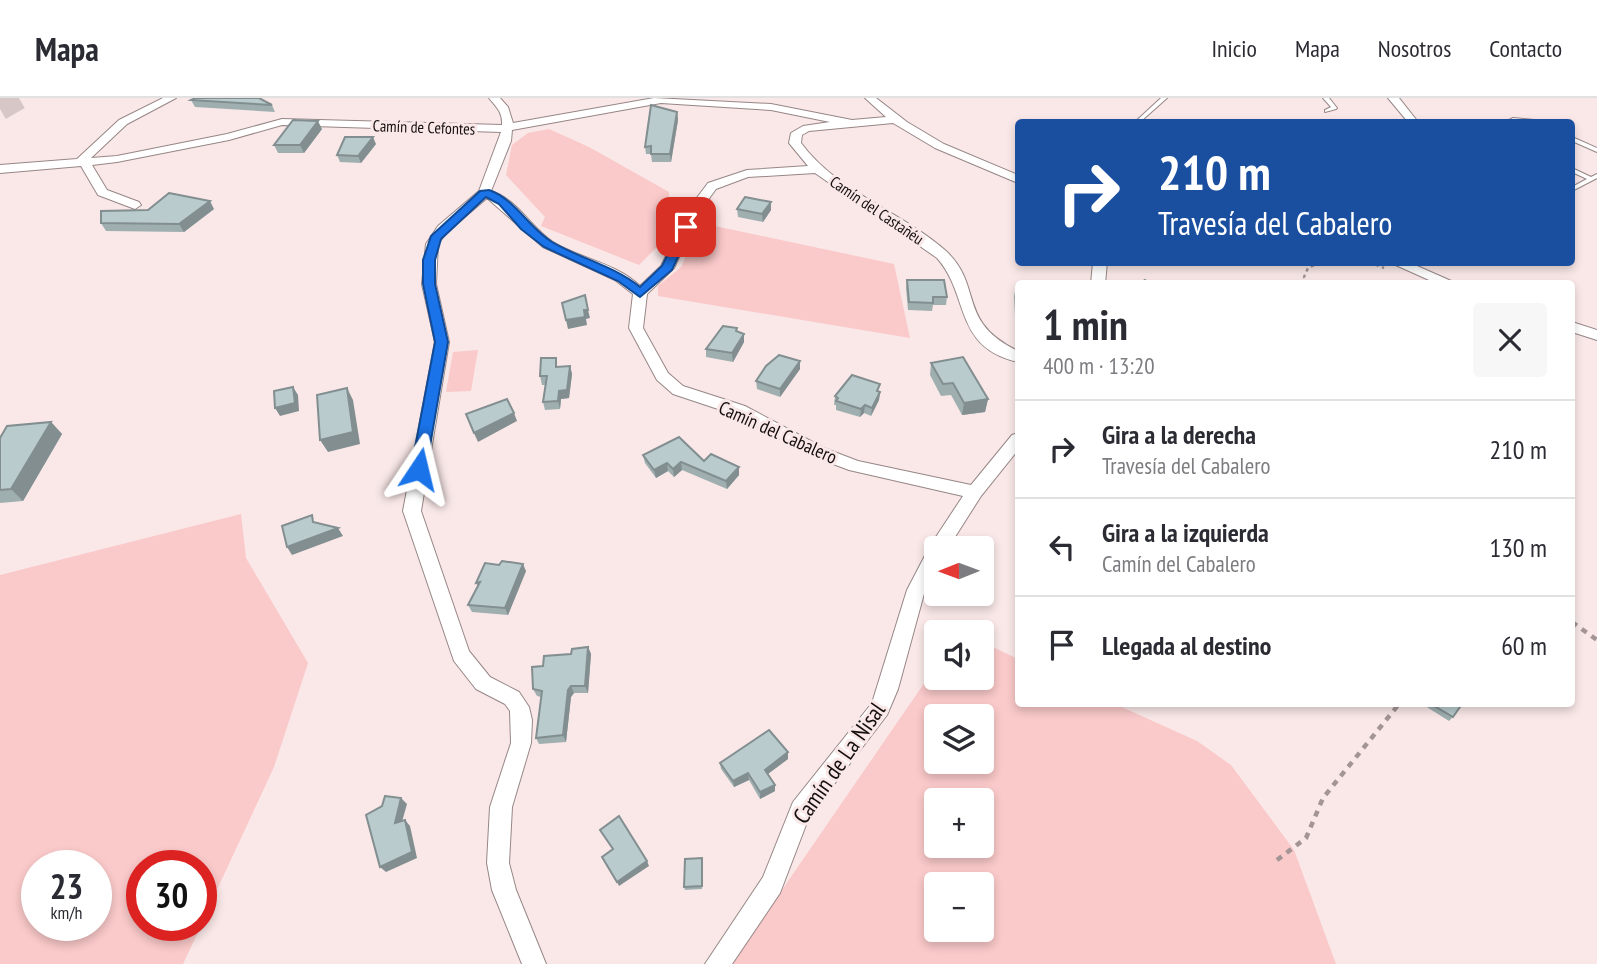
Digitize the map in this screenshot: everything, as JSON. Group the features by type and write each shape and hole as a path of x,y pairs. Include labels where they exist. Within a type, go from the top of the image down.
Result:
{"street":[{"path":"135,205 102,192 83,163 88,151 123,122 171,98"},
{"path":"494,98 507,113 505,141 484,193 442,229 432,244 429,284 442,342 412,511 461,655 484,683 512,698 519,707 522,720 521,743 501,807 498,863 504,890 534,964"},
{"path":"870,98 892,120 950,151 1015,178"},
{"path":"1394,98 1411,119"},
{"name":"Camín de Cefontes","path":"0,169 83,163 229,137 282,122 506,128 645,102 677,99 771,107 849,123"},
{"name":"Camín del Castañéu","path":"892,120 807,128 797,133 795,139 798,148 817,169 899,222 951,264 974,324 981,334 1015,355"},
{"path":"484,193 503,202 525,227 548,244 622,279 640,293 667,268 696,207 712,186 747,174 817,169"},
{"path":"1405,266 1442,280"},
{"name":"Camín del Cabalero","path":"640,293 636,328 662,376 678,390 739,410 818,452 855,466 975,492"},
{"path":"1575,328 1597,335"},
{"name":"Camín de La Nisal","path":"946,536 975,492 1015,443"},
{"name":"Camín de La Nisal","path":"717,964 772,885 801,810 880,709 888,692 909,602 924,574"}],"lane":[{"path":"1140,119 1164,98"},
{"path":"1326,98 1334,108 1327,111"},
{"path":"1575,140 1597,150"},
{"path":"1575,171 1595,177"},
{"path":"1575,187 1595,177"}],"path":[{"path":"1306,280 1304,277 1308,268 1312,266"},
{"path":"1575,624 1597,640"},
{"path":"1277,860 1306,838 1323,798 1397,707"}],"shaded area":[{"path":"549,129 589,147 669,192 668,236 639,265 541,226 545,217 506,175 512,145 528,133"},
{"path":"701,223 894,264 910,338 658,296 658,286 681,267"},
{"path":"478,350 471,391 446,392 453,352"},
{"path":"241,514 246,558 308,663 274,767 217,890 217,850 126,850 126,941 194,941 183,964 0,964 0,575"},
{"path":"994,648 1015,658 1015,707 1122,707 1197,741 1231,765 1294,850 1336,964 731,964 924,683 924,690 994,690"}],"building":[{"path":"259,98 272,105 191,100"},
{"path":"651,105 677,112 670,154 651,154 651,146 645,147"},
{"path":"293,120 318,121 300,145 274,145"},
{"path":"345,137 373,137 358,156 337,155"},
{"path":"169,193 210,201 179,224 101,223 101,211 148,210"},
{"path":"745,197 771,202 762,214 737,209"},
{"path":"907,280 944,280 947,297 933,297 933,303 909,302"},
{"path":"585,295 588,310 584,310 585,317 566,320 562,303"},
{"path":"723,326 737,328 736,331 744,334 732,353 706,349"},
{"path":"779,355 800,361 780,389 756,381 766,366"},
{"path":"963,357 988,399 964,403 953,383 943,384 931,363"},
{"path":"541,358 556,358 556,367 570,366 567,390 559,391 558,401 543,402 547,376 540,376"},
{"path":"852,375 880,384 877,391 880,392 872,408 865,405 861,409 836,401 838,398 835,396"},
{"path":"293,387 295,403 275,408 274,391"},
{"path":"347,388 353,432 320,440 317,395"},
{"path":"507,399 514,413 474,433 466,414"},
{"path":"51,422 11,489 0,490 0,438 7,426"},
{"path":"679,437 704,461 711,454 739,467 726,481 681,462 673,469 667,463 654,470 643,455"},
{"path":"312,515 313,522 338,528 287,547 282,526"},
{"path":"502,561 523,564 505,608 468,605 480,582 476,583 485,563 499,565"},
{"path":"588,647 585,686 571,686 568,690 563,735 536,738 542,691 533,689 532,667 543,666 544,656 571,654 572,649"},
{"path":"1436,707 1460,707 1453,717"},
{"path":"769,730 788,752 765,770 775,785 760,792 748,773 733,781 720,763"},
{"path":"385,796 401,798 395,823 405,820 412,852 380,867 366,815 382,806"},
{"path":"619,816 647,861 617,882 602,857 613,849 600,830"},
{"path":"702,858 702,886 684,887 685,859"}],"tunnel":[{"path":"0,109 19,98"}],"route":[{"path":"419,469 442,342 429,284 432,244 442,229 484,193 489,194 503,202 525,227 557,250 634,285 640,293 667,268 686,227"}]}
